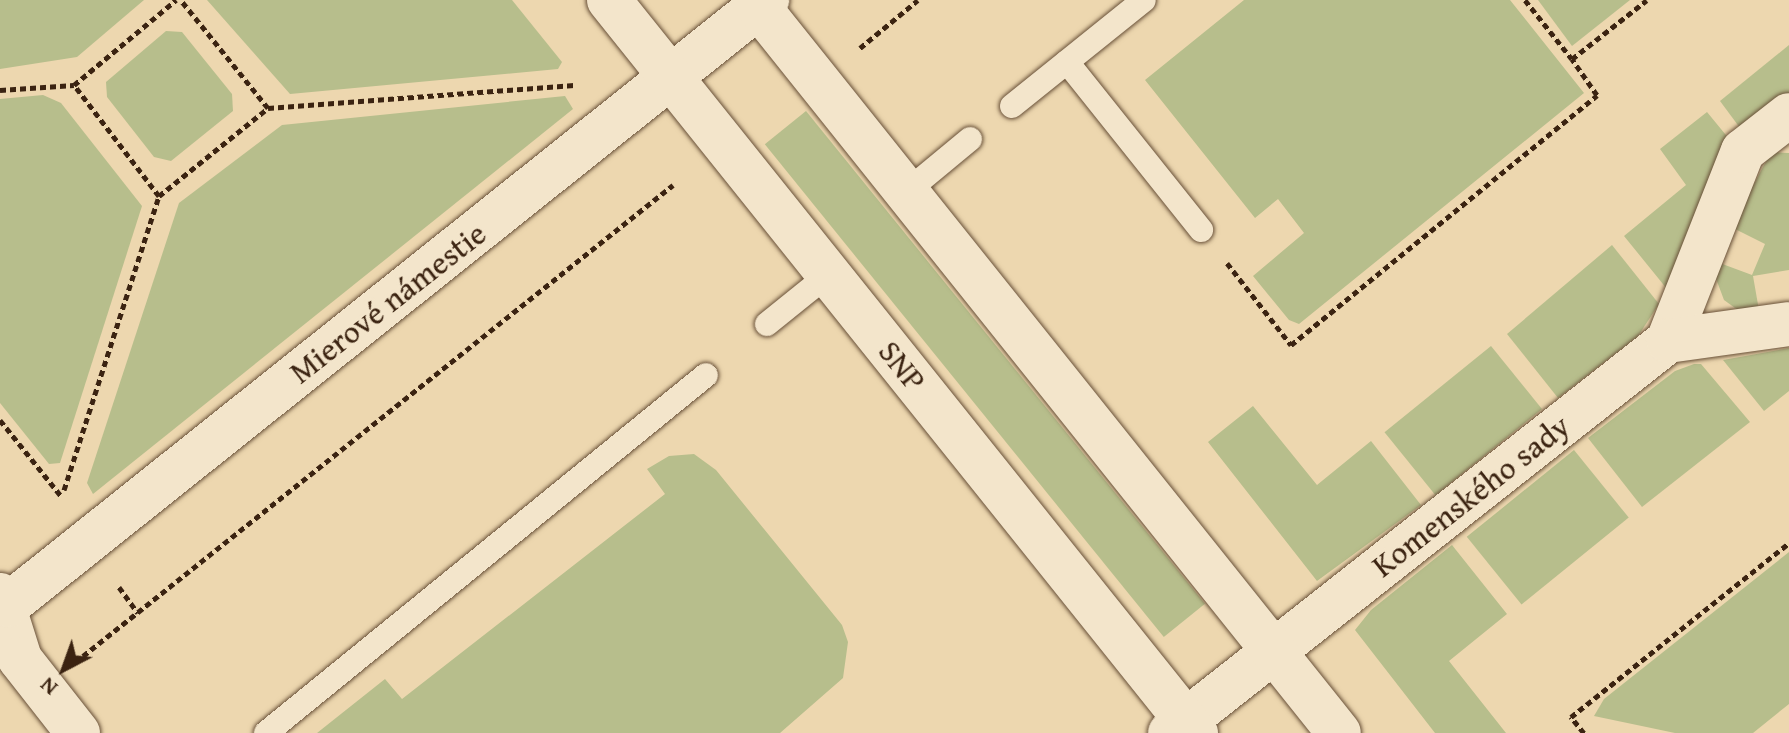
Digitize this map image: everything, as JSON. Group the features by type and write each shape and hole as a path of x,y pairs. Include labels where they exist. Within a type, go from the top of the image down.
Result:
{"street":[{"name":"SNP","path":"609,0 829,274 1184,729"},
{"name":"Mierové námestie","path":"78,733 20,659 4,600 86,542 672,78 760,2"},
{"path":"760,2 906,192 1339,733"},
{"path":"1789,115 1743,151 1668,341 1789,324"},
{"name":"Komenského sady","path":"1184,729 1273,651 1668,341"}],"lane":[{"path":"1012,106 1144,0"},
{"path":"1067,62 1201,230"},
{"path":"906,192 970,139"},
{"path":"767,324 829,274"},
{"path":"266,733 706,375"}],"path":[{"path":"0,90 74,85 179,0 268,108"},
{"path":"856,51 918,0"},
{"path":"1201,230 1291,345 1597,95 1525,0"},
{"path":"1572,59 1647,0"},
{"path":"62,497 159,196 268,108 592,83"},
{"path":"74,85 159,196"},
{"path":"36,681 138,613 673,185"},
{"path":"0,420 62,497 86,542 138,613"},
{"path":"1584,733 1571,717 1789,543"}],"green space":[{"path":"0,0 144,0 77,57 0,69"},
{"path":"207,0 512,0 562,62 558,69 290,94"},
{"path":"1244,0 1510,0 1584,93 1299,324 1289,320 1253,276 1304,233 1278,199 1255,218 1145,80"},
{"path":"1538,0 1630,0 1572,46"},
{"path":"166,31 182,32 232,94 233,111 171,161 154,157 107,97 106,82"},
{"path":"1789,45 1789,95 1743,132 1720,101"},
{"path":"43,95 61,103 142,206 60,463 49,464 0,403 0,99"},
{"path":"565,96 573,109 93,494 87,483 179,203 282,125"},
{"path":"806,111 1205,604 1164,637 765,144"},
{"path":"1707,112 1730,140 1667,289 1624,236 1686,185 1660,149"},
{"path":"1771,152 1789,153 1789,270 1753,276 1760,316 1742,313 1724,300 1715,276 1717,262 1752,275 1765,244 1731,227"},
{"path":"1612,245 1659,304 1638,336 1558,398 1507,334"},
{"path":"1491,346 1542,409 1436,495 1385,432"},
{"path":"1789,348 1789,391 1764,411 1723,360"},
{"path":"1701,364 1750,422 1642,507 1588,438 1675,371"},
{"path":"1253,406 1317,485 1371,441 1421,505 1317,581 1208,442"},
{"path":"1574,450 1629,518 1522,604 1467,537"},
{"path":"694,454 716,470 842,625 848,642 843,678 780,733 317,733 385,679 402,699 665,494 647,469 669,456"},
{"path":"1452,545 1507,614 1449,661 1506,733 1435,733 1355,630 1371,610"},
{"path":"1789,552 1789,704 1753,733 1675,733 1594,716 1604,699"}]}
